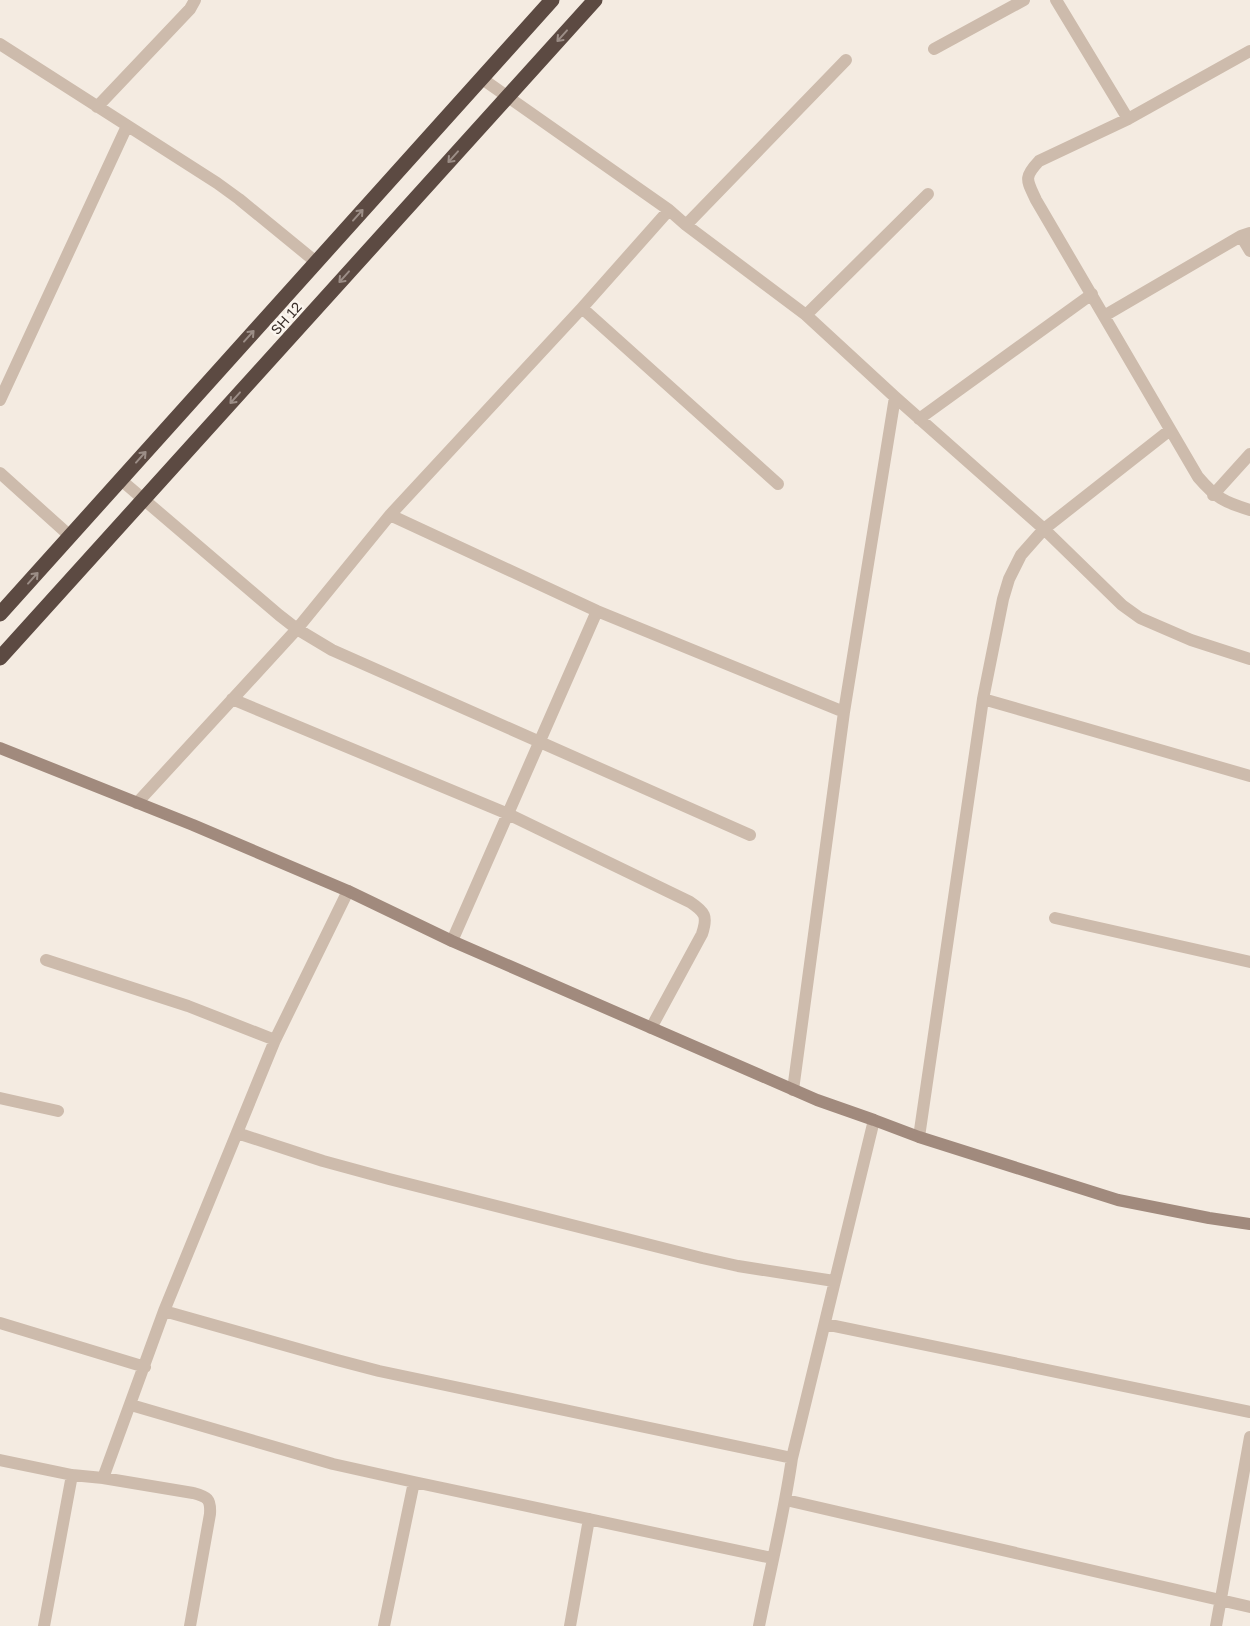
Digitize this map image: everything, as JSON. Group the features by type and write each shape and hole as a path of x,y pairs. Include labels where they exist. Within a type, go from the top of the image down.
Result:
{"highway":[{"name":"SH 12","path":"0,614 552,0"},
{"name":"SH 12","path":"0,658 595,0"}],"street":[{"path":"97,107 190,9 195,0"},
{"path":"934,49 1024,0"},
{"path":"1056,0 1128,118"},
{"path":"0,44 217,183 240,199 316,262"},
{"path":"1250,51 1128,118 1039,161 1028,172 1028,182 1036,200 1198,477 1213,495 1233,505 1250,510"},
{"path":"686,225 846,60"},
{"path":"481,78 669,210 686,225 806,315 919,419 1044,529 1122,604 1140,618 1191,640 1250,659"},
{"path":"0,400 127,126"},
{"path":"806,315 928,194"},
{"path":"137,803 297,629 390,516 582,308 669,210"},
{"path":"1104,316 1246,235 1250,252"},
{"path":"919,419 1092,294"},
{"path":"582,308 778,484"},
{"path":"793,1090 844,712 895,397"},
{"path":"919,1138 983,699 1003,599 1009,579 1021,555 1044,529 1170,430"},
{"path":"1213,495 1250,454"},
{"path":"0,473 70,536"},
{"path":"121,480 297,629 332,650 750,835"},
{"path":"390,516 597,611 844,712"},
{"path":"452,941 597,611"},
{"path":"232,699 508,814 690,902 702,910 706,922 702,934 651,1028"},
{"path":"983,699 1250,776"},
{"path":"0,748 348,891 452,941 817,1100 919,1138 1118,1200 1250,1224"},
{"path":"103,1478 164,1311 275,1040 348,891"},
{"path":"1055,918 1250,962"},
{"path":"46,960 188,1006 275,1040"},
{"path":"0,1098 58,1111"},
{"path":"759,1626 772,1558 786,1500 792,1458 874,1120"},
{"path":"237,1133 323,1161 389,1179 702,1258 738,1266 834,1281"},
{"path":"164,1311 379,1370 792,1458"},
{"path":"0,1324 145,1367"},
{"path":"825,1324 1250,1412"},
{"path":"131,1405 334,1464 772,1558"},
{"path":"1216,1626 1250,1437"},
{"path":"0,1460 72,1475 103,1478 193,1493 206,1497 210,1504 190,1626"},
{"path":"44,1626 72,1475"},
{"path":"384,1626 414,1482"},
{"path":"786,1500 1250,1607"},
{"path":"570,1626 589,1519"}]}
